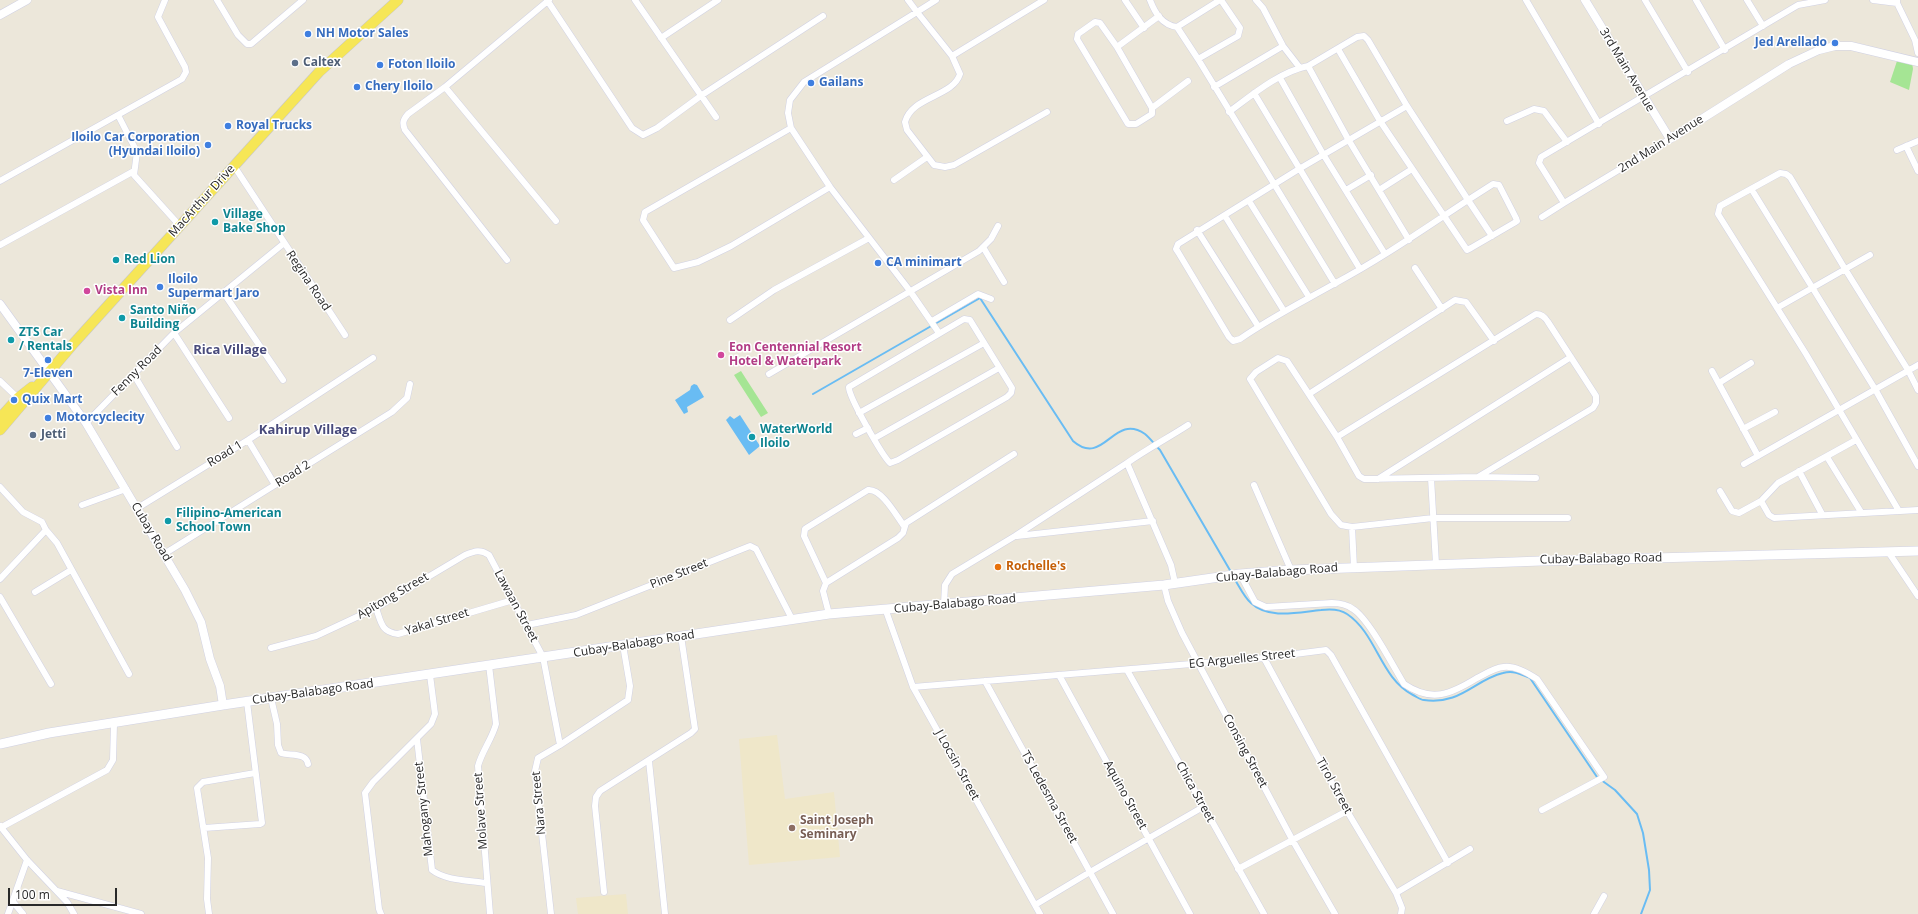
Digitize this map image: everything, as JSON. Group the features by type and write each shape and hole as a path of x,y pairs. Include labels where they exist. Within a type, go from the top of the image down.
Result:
{"main road":[{"name":"MacArthur Drive","path":"21,401 49,373 326,65 395,1"},
{"path":"0,418 21,401"},
{"path":"0,430 21,401"},
{"name":"Cubay-Balabago Road","path":"0,744 49,733 114,724 223,705 829,614 886,611 944,604 1164,585 1237,574 1291,570 1436,564 1856,552 1889,553 1918,551"}],"street":[{"path":"0,15 27,0"},
{"path":"0,181 182,79 186,72 185,67 158,18 166,0"},
{"path":"217,0 242,41 247,44 254,42 296,3 303,0"},
{"path":"507,260 405,130 402,124 408,114 445,87 548,0 632,128 638,133 648,133 702,95 823,16"},
{"path":"635,0 716,117"},
{"path":"662,38 718,0"},
{"path":"908,0 952,56 960,74 954,84 910,110 905,122 907,130 927,157 937,166 954,165 1047,112"},
{"path":"936,0 804,82 790,100 788,113 791,128 830,187 933,321 938,331"},
{"path":"952,56 1044,0"},
{"path":"1126,0 1144,28"},
{"path":"1150,0 1159,16 1166,24 1177,26 1221,0 1240,28 1240,32 1238,36 1198,59"},
{"path":"1256,0 1263,8 1284,46 1300,68"},
{"path":"1526,0 1599,124"},
{"name":"3rd Main Avenue","path":"1585,0 1643,98 1670,139"},
{"path":"1645,0 1688,72"},
{"path":"1696,0 1725,50"},
{"path":"1747,0 1763,26"},
{"path":"1564,203 1539,163 1541,157 1725,50 1798,2 1825,0"},
{"path":"1873,0 1897,2 1916,40 1918,53"},
{"path":"1117,47 1159,16"},
{"path":"1095,22 1100,23 1117,47 1152,108 1152,114 1136,124 1128,124 1077,39 1078,34 1095,22"},
{"path":"1177,26 1335,284"},
{"path":"1229,112 1254,93 1280,78 1300,68 1308,66 1357,37 1361,36 1366,38 1407,106 1492,236"},
{"path":"1214,87 1284,46"},
{"name":"2nd Main Avenue","path":"1542,217 1789,64 1819,50 1835,46 1851,46 1918,62"},
{"path":"1338,49 1380,121 1412,169 1444,216 1467,250 1517,222 1498,185 1493,184 1468,200 1444,216 1409,240 1335,284 1258,326 1236,341 1233,341 1229,337 1176,249 1181,241 1197,230 1225,216 1348,139 1380,121 1407,106"},
{"path":"1308,66 1348,139 1409,240"},
{"path":"1280,78 1323,154 1385,254"},
{"path":"1152,108 1188,81"},
{"path":"445,87 556,221"},
{"path":"1254,93 1298,169 1360,269"},
{"path":"1507,121 1534,109 1544,111 1567,142"},
{"path":"118,115 136,149 134,171 136,179 180,226"},
{"path":"791,128 645,212 643,220 671,264 674,268 711,255 737,242 830,187"},
{"path":"1897,150 1918,141"},
{"path":"1906,146 1918,171"},
{"path":"894,180 927,157"},
{"name":"Regina Road","path":"234,166 283,244 345,336"},
{"path":"1379,190 1412,169"},
{"path":"0,245 134,171"},
{"path":"1899,510 1777,308 1718,214 1720,206 1752,190 1780,173 1786,174 1790,177 1844,269 1908,370 1918,390"},
{"path":"1346,190 1371,175"},
{"path":"1752,190 1876,389 1918,466"},
{"path":"1249,201 1309,297"},
{"path":"1225,216 1284,311"},
{"path":"769,374 983,247 991,239 998,226"},
{"path":"1197,230 1258,326"},
{"path":"730,320 774,290 869,238"},
{"name":"Fenny Road","path":"86,423 174,333 283,244"},
{"path":"983,247 1004,282"},
{"path":"1777,308 1870,255"},
{"path":"1415,268 1442,309"},
{"path":"223,292 283,380"},
{"path":"933,321 978,294 991,299"},
{"path":"1309,394 1456,300 1466,302 1494,341"},
{"name":"Cubay Road","path":"0,304 86,423 126,489 136,509 164,554 200,618 210,658 220,686 223,705"},
{"path":"1337,437 1536,314 1545,316 1596,396 1596,403 1593,408 1478,476"},
{"path":"964,319 968,319 984,343 1012,388 1011,393 1007,397 898,460 894,462 888,461 859,412 849,390 852,384 938,331 964,319"},
{"path":"174,333 229,418"},
{"path":"859,412 984,343"},
{"path":"1377,480 1571,357"},
{"name":"Road 1","path":"136,509 248,440 373,358"},
{"path":"1536,478 1478,476 1377,480 1364,479 1359,476 1337,437 1289,364 1283,358 1278,358 1256,372 1250,379 1334,518 1341,525 1352,527 1433,518 1568,518"},
{"path":"1718,383 1751,363"},
{"path":"1744,464 1918,365"},
{"path":"875,438 999,368"},
{"path":"1712,371 1758,456"},
{"path":"134,375 177,447"},
{"path":"0,381 21,401"},
{"name":"Road 2","path":"164,554 392,412 407,398 410,384"},
{"path":"1743,429 1775,412"},
{"path":"944,604 945,585 952,574 1015,536 1127,463 1147,448 1188,425"},
{"path":"856,434 868,428"},
{"path":"248,440 275,485"},
{"path":"1720,491 1735,513 1739,513 1761,501 1778,483 1856,440"},
{"path":"904,526 1014,454"},
{"path":"1827,457 1861,512"},
{"path":"1127,463 1153,521 1170,565 1175,583"},
{"path":"1799,471 1822,514"},
{"path":"1431,478 1436,564"},
{"path":"1254,485 1291,570"},
{"path":"0,487 23,512 42,522 46,530 57,543 129,674"},
{"path":"82,505 126,489"},
{"path":"826,583 804,536 804,530 868,490 873,489 879,493 904,526 903,533 898,538 826,583 823,591 829,614"},
{"path":"1761,501 1769,515 1774,518 1822,514 1918,510"},
{"path":"1015,536 1153,521"},
{"path":"1352,527 1354,568"},
{"path":"0,579 46,530"},
{"name":"Pine Street","path":"527,625 576,615 750,546 756,549 792,619"},
{"name":"Apitong Street","path":"271,648 316,636 376,608 465,555 476,551 483,551 489,555"},
{"path":"1889,553 1918,596"},
{"name":"Lawaan Street","path":"489,555 543,658"},
{"path":"35,592 72,570"},
{"path":"1237,574 1255,602 1266,608 1336,603 1352,608 1364,618 1404,684 1414,691 1431,694 1448,694 1456,691 1486,673 1503,667 1529,674 1542,684 1604,777 1542,810"},
{"name":"Consing Street","path":"1164,585 1168,601 1199,664 1293,841 1335,914"},
{"path":"0,597 51,684"},
{"name":"Yakal Street","path":"376,608 384,630 389,633 398,634 513,600"},
{"name":"J Locsin Street","path":"886,611 913,687 1040,914"},
{"path":"604,892 595,806 596,797 606,786 649,761 695,729 681,636"},
{"name":"Nara Street","path":"551,914 535,771 538,758 628,700 630,686 623,646"},
{"name":"EG Arguelles Street","path":"913,687 1199,664 1326,650 1329,652 1448,863"},
{"path":"543,658 560,745"},
{"name":"Tirol Street","path":"1264,658 1347,811 1396,893 1402,908 1402,914"},
{"name":"Molave Street","path":"489,665 496,724 493,733 482,752 478,766 486,883 490,914"},
{"name":"Chica Street","path":"1127,670 1264,914"},
{"path":"381,914 365,793 373,782 417,739 434,719 430,675"},
{"name":"Aquino Street","path":"1060,675 1190,914"},
{"name":"TS Ledesma Street","path":"986,681 1113,914"},
{"path":"271,698 277,724 278,745 281,753 303,756 307,760 308,764"},
{"path":"204,828 262,823 246,702"},
{"path":"74,914 57,891 27,860 0,827 107,770 113,760 114,724"},
{"name":"Mahogany Street","path":"417,739 432,870 446,877 486,883"},
{"path":"649,761 665,914"},
{"path":"210,914 207,899 208,858 197,788 199,785 208,781 255,773"},
{"path":"1035,905 1203,807"},
{"path":"1238,869 1347,811"},
{"path":"1396,893 1470,849"},
{"path":"8,914 14,903 27,860"},
{"path":"57,891 141,914"},
{"path":"1594,914 1604,896"},
{"path":"14,903 23,914"},
{"path":"113,906 113,914"}],"shaded area":[{"name":"Saint Joseph Seminary","path":"777,735 785,799 834,792 840,857 749,865 739,739"},
{"path":"626,894 628,914 578,914 576,898"}],"green space":[{"path":"1898,58 1912,62 1913,69 1909,90 1890,82"},
{"path":"741,371 768,413 761,417 734,375"}],"water":[{"path":"694,384 697,385 704,397 687,407 688,412 684,414 675,400 690,390 691,386"},
{"path":"740,415 760,446 749,455 726,420 730,416 734,419"}],"waterway":[{"path":"813,394 980,298 1073,441 1084,448 1093,448 1101,445 1116,434 1125,430 1134,429 1145,434 1151,440 1160,450 1231,572"},
{"path":"1234,578 1248,601 1266,612 1284,614 1338,610 1347,614 1365,633 1393,678 1402,687 1421,700 1437,701 1458,696 1493,676 1507,672 1517,673 1530,678 1597,777 1615,790 1637,814 1643,833 1649,870 1650,890 1641,914"}],"place":[{"name":"NH Motor Sales","path":"308,34"},
{"name":"Jed Arellado","path":"1835,43"},
{"name":"Caltex","path":"295,63"},
{"name":"Foton Iloilo","path":"380,65"},
{"name":"Gailans","path":"811,83"},
{"name":"Chery Iloilo","path":"357,87"},
{"name":"Royal Trucks","path":"228,126"},
{"name":"Iloilo Car Corporation (Hyundai Iloilo)","path":"208,145"},
{"name":"Village Bake Shop","path":"215,222"},
{"name":"Red Lion","path":"116,260"},
{"name":"CA minimart","path":"878,263"},
{"name":"Iloilo Supermart Jaro","path":"160,287"},
{"name":"Vista Inn","path":"87,291"},
{"name":"Santo Niño Building","path":"122,318"},
{"name":"ZTS Car / Rentals","path":"11,340"},
{"name":"Eon Centennial Resort Hotel & Waterpark","path":"721,355"},
{"name":"7-Eleven","path":"48,360"},
{"name":"Quix Mart","path":"14,400"},
{"name":"Motorcyclecity","path":"48,418"},
{"name":"Jetti","path":"33,435"},
{"name":"WaterWorld Iloilo","path":"752,437"},
{"name":"Filipino-American School Town","path":"168,521"},
{"name":"Rochelle's","path":"998,567"},
{"name":"Saint Joseph Seminary","path":"792,828"}],"district":[{"name":"Rica Village","path":"230,350"},
{"name":"Kahirup Village","path":"308,430"}]}
